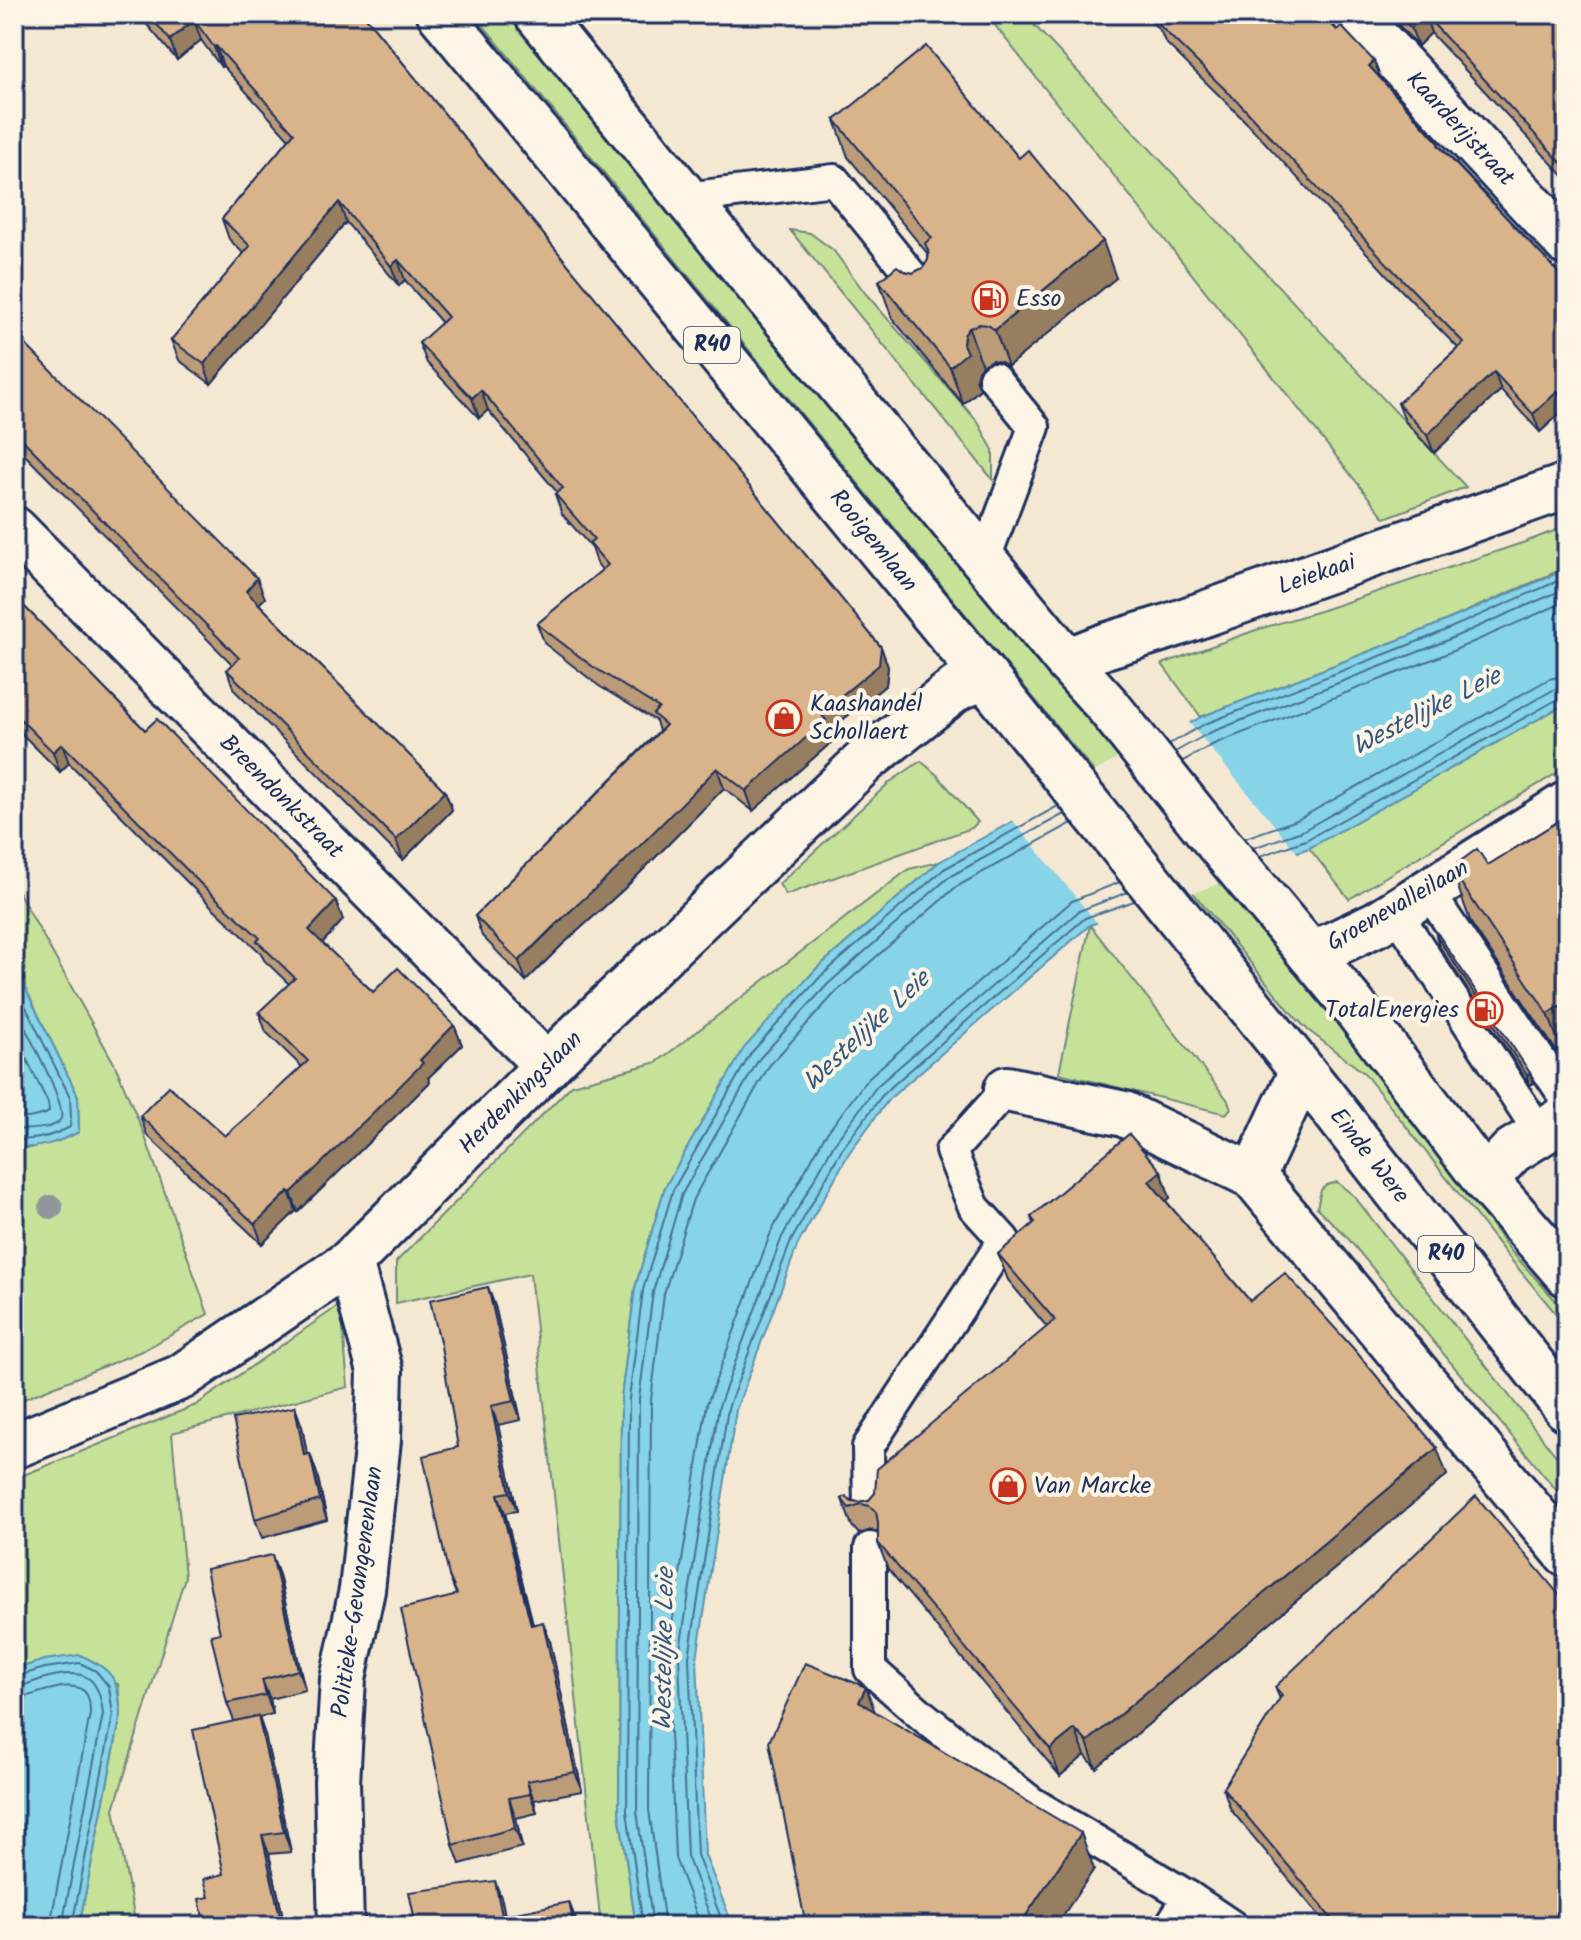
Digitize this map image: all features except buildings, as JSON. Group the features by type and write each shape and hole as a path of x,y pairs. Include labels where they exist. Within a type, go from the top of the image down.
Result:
{"street":[{"name":"Rooigemlaan","path":"440,14 985,677 1302,1071"},
{"path":"537,14 984,561 1107,705 1352,1004 1485,1180 1567,1274"},
{"name":"Kaarderijstraat","path":"1354,14 1567,243"},
{"name":"Leiekaai","path":"1067,661 1567,486"},
{"name":"Breendonkstraat","path":"14,529 547,1066"},
{"name":"Herdenkingslaan","path":"14,1446 181,1377 350,1262 547,1066 867,759 957,688 985,677"},
{"name":"Groenevalleilaan","path":"1311,955 1378,923 1567,804"},
{"path":"1253,1176 1302,1071"},
{"name":"Einde Were","path":"1302,1071 1567,1409"},
{"path":"1007,1089 1124,1114 1253,1176 1562,1543"},
{"path":"1485,1180 1512,1151 1558,1117"},
{"name":"Politieke-Gevangenenlaan","path":"341,1926 337,1782 343,1679 362,1590 378,1440 380,1371 350,1262"}],"lane":[{"path":"686,198 834,180 924,291"},
{"path":"984,561 1034,427 994,378"},
{"path":"1412,902 1558,1117"},
{"path":"1412,902 1558,1117"},
{"path":"869,1511 868,1447 1004,1240 974,1207 951,1151 1007,1089"},
{"path":"870,1548 870,1669 923,1716 1031,1802 1232,1926"},
{"path":"1170,1926 1189,1897"}],"green space":[{"path":"474,14 507,14 1367,1058 1511,1251 1567,1313 1567,1327 1364,1073 1294,1016"},
{"path":"986,14 1024,14 1466,487 1385,518"},
{"path":"790,230 810,233 833,250 866,294 978,422 993,450 993,480"},
{"path":"1567,526 1567,567 1429,628 1201,717 1162,664 1256,630"},
{"path":"1567,703 1567,767 1349,899 1309,848"},
{"path":"921,761 978,822 972,828 786,895 779,884 890,782"},
{"path":"939,862 815,970 665,1187 635,1288 621,1398 619,1812 636,1926 601,1926 530,1274 396,1303 396,1262 572,1085 657,1062 909,869"},
{"path":"14,884 115,1065 143,1131 208,1314 144,1350 14,1403 14,1147 30,1148 79,1132 78,1096 14,965"},
{"path":"1090,925 1227,1099 1231,1108 1226,1114 1059,1073"},
{"path":"1337,1182 1354,1196 1567,1470 1567,1503 1346,1236 1317,1208 1321,1190"},
{"path":"341,1304 348,1387 172,1433 185,1577 114,1809 136,1926 79,1926 121,1715 118,1684 16,1669 14,1672 14,1479 196,1405"}],"water":[{"name":"Westelijke Leie","path":"1567,569 1567,703 1309,848 1090,925 889,1099 849,1153 798,1244 736,1410 697,1658 705,1855 733,1926 636,1926 619,1812 621,1398 635,1288 665,1187 744,1048 815,970 939,862 1201,717 1429,628"},
{"path":"14,965 78,1096 79,1132 31,1147 14,1147"},
{"path":"80,1655 100,1665 112,1677 121,1714 79,1926 14,1926 14,1672 44,1660"}],"pier":[{"path":"1187,720 1299,855 1098,924 1011,818"}],"place":[{"name":"Esso","path":"990,299"},
{"name":"Kaashandel Schollaert","path":"784,718"},
{"name":"TotalEnergies","path":"1485,1010"},
{"name":"Van Marcke","path":"1008,1486"}]}
